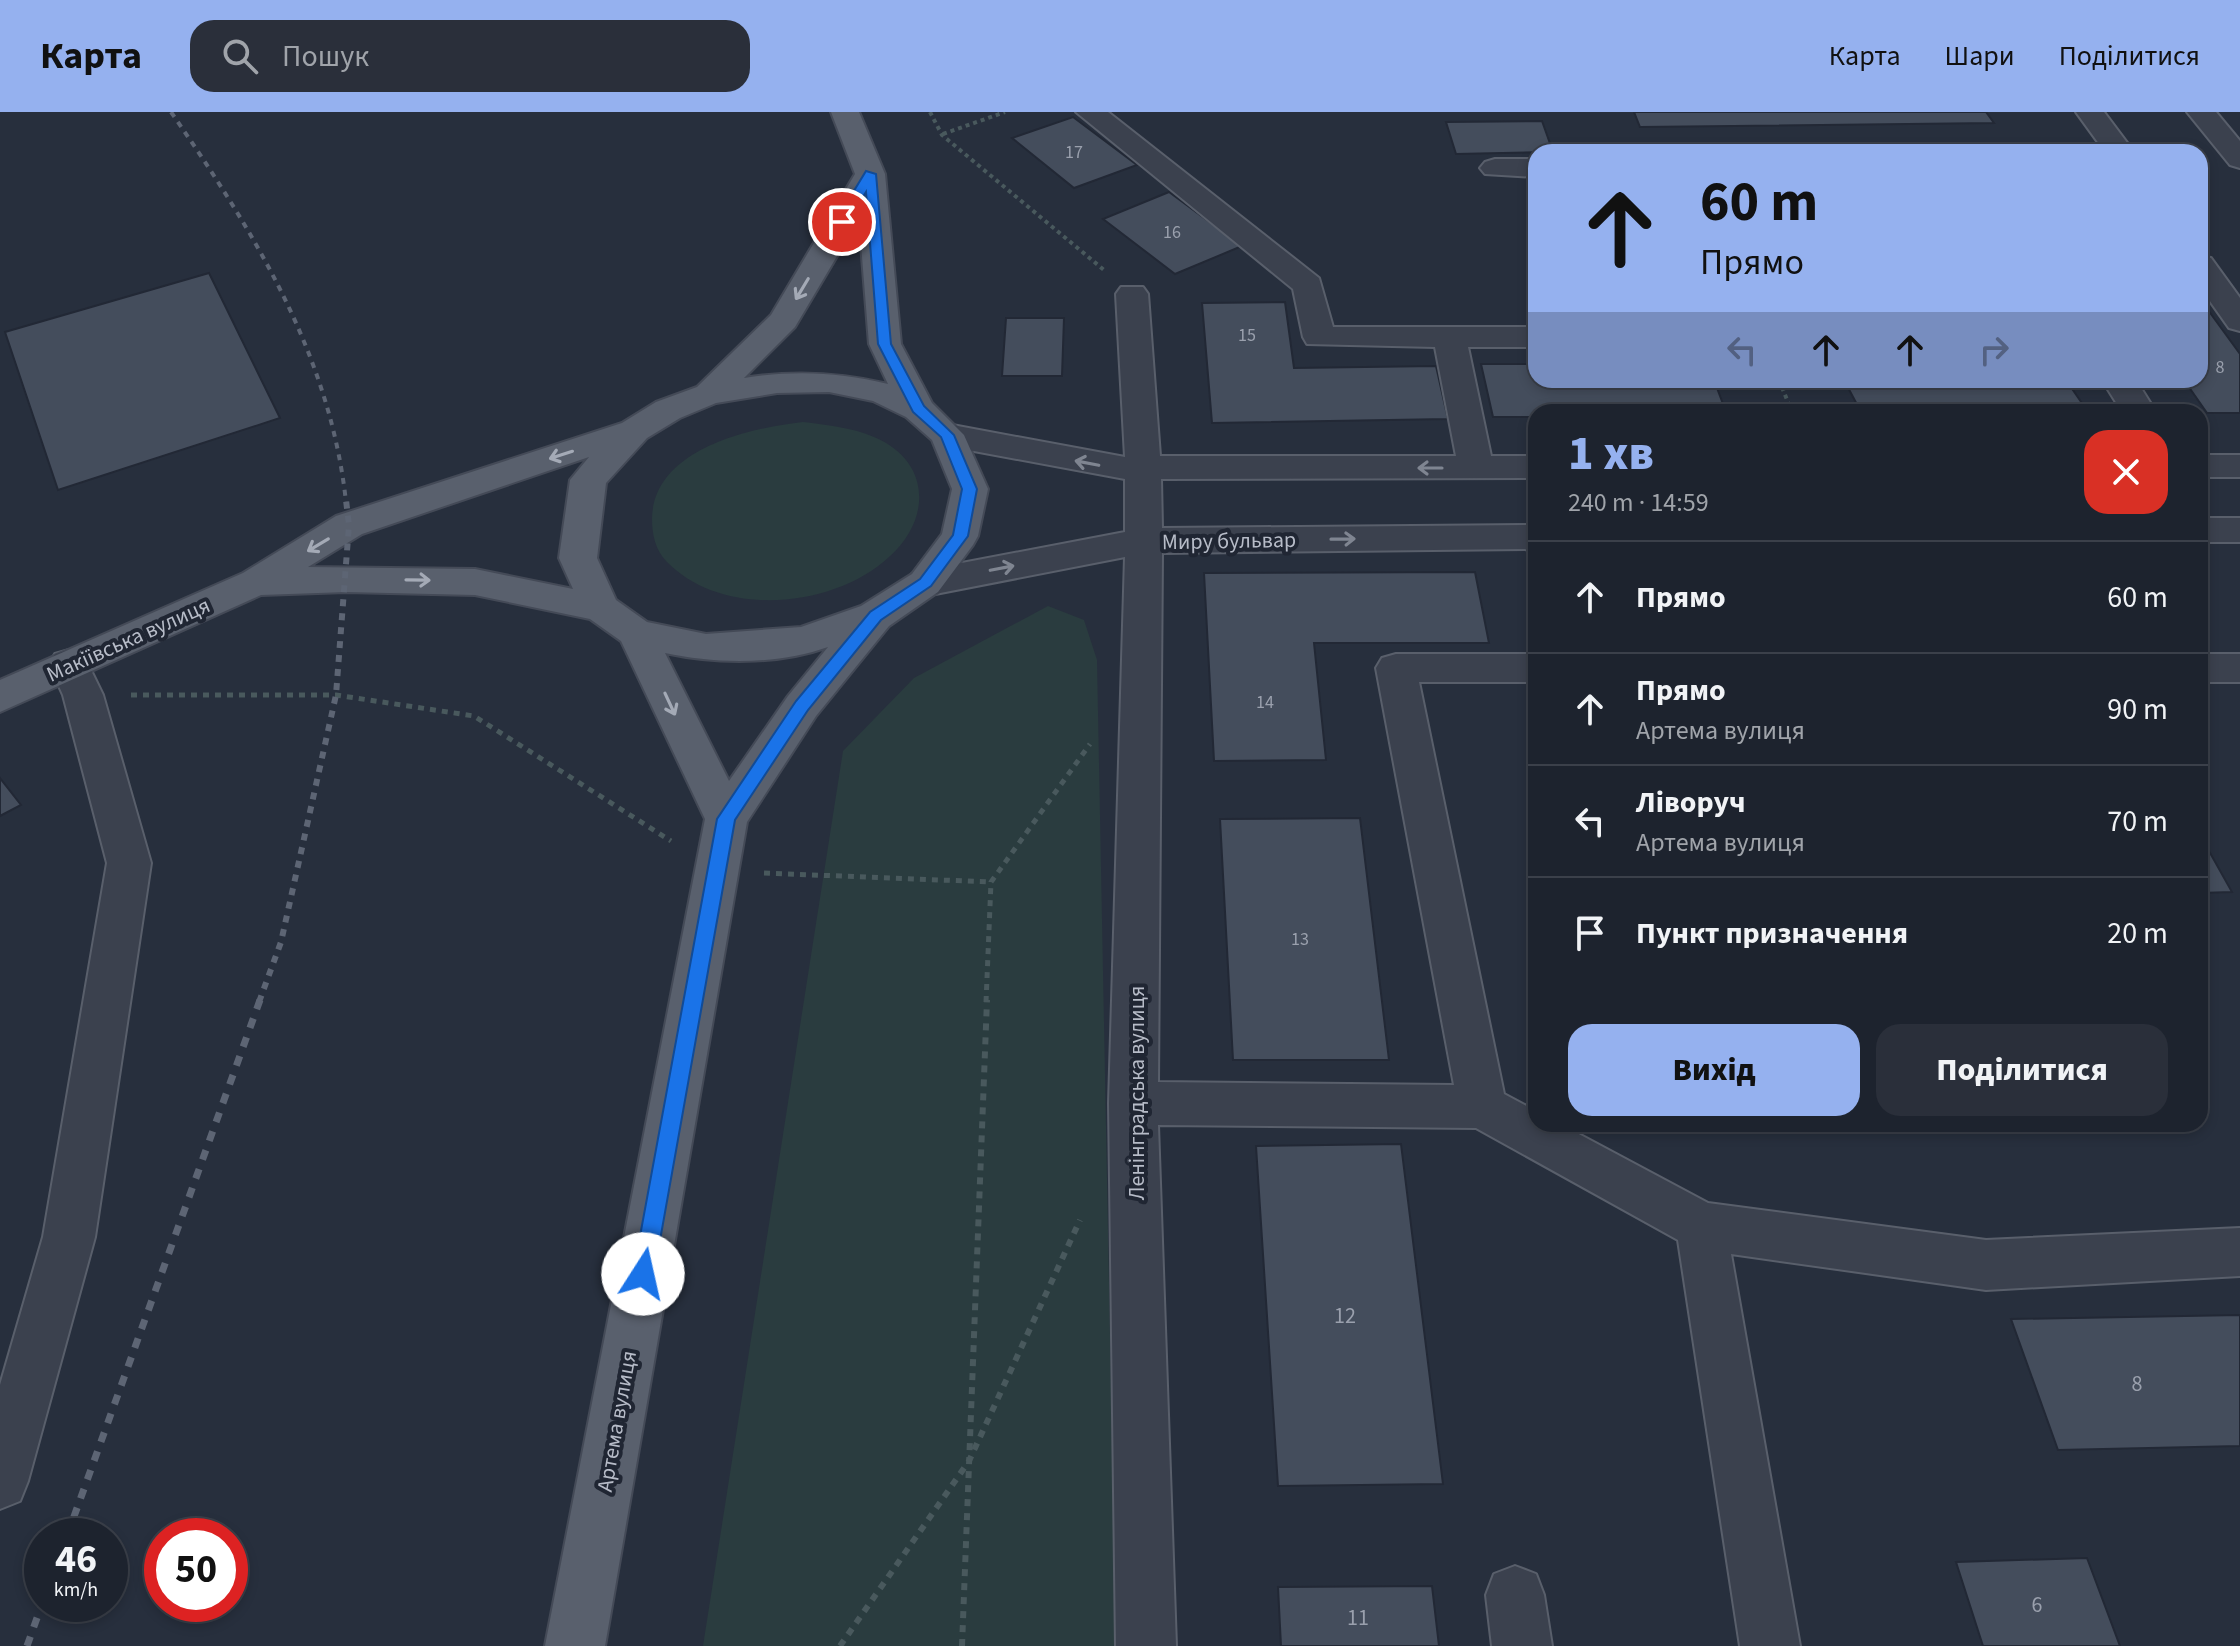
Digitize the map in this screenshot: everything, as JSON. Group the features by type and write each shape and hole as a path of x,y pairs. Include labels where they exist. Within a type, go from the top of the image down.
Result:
{"main road":[{"path":"845,112 870,174 885,344 918,409"},
{"path":"709,394 784,320 870,174"},
{"path":"829,382 883,393 918,409 947,435 970,489 960,536 925,583 875,616 804,641 706,648 636,633 601,608 475,582 346,579 256,582 349,525 635,430 668,410 709,394 777,383 829,382"},
{"path":"601,608 578,558 588,480 635,430"},
{"name":"Макіївська вулиця","path":"0,697 76,680 256,582"},
{"path":"726,819 802,706 875,616"},
{"path":"636,633 726,819"},
{"name":"Артема вулиця","path":"575,1646 726,819"}],"street":[{"path":"1090,112 1308,285 1319,337 1528,337"},
{"path":"2090,112 2114,144"},
{"path":"2201,112 2240,159"},
{"path":"1495,168 1528,168"},
{"path":"2208,276 2240,321"},
{"name":"Ленінградська вулиця","path":"1132,294 1143,468 1144,669 1133,1103 1146,1646"},
{"path":"1449,337 1476,468"},
{"path":"947,435 1113,468 1528,467"},
{"path":"2208,466 2240,466"},
{"path":"2208,530 2240,530"},
{"name":"Миру бульвар","path":"925,583 1143,541 1528,537"},
{"path":"1482,1107 1396,668 1528,668"},
{"path":"2208,668 2240,668"},
{"path":"0,1481 69,1237 129,863 76,680"},
{"path":"1133,1103 1482,1107 1701,1226 1986,1265 2240,1252"},
{"path":"1701,1226 1770,1646"}],"path":[{"path":"930,112 942,135 1132,294"},
{"path":"942,135 1005,112"},
{"path":"962,1646 991,882 1144,669"},
{"path":"76,680 336,695 474,716 718,871 991,882"},
{"path":"840,1646 969,1461 1081,1218"}],"shaded area":[{"path":"803,422 874,437 893,447 915,475 919,492 913,526 889,557 866,574 839,587 809,596 778,600 747,599 718,592 690,580 667,562 655,542 652,518 657,494 669,475 686,459 708,446 757,430"},
{"path":"1048,606 1084,620 1097,660 1116,1646 703,1646 843,751 914,678"}],"building":[{"path":"1634,112 1986,112 1994,123 1640,127"},
{"path":"1073,117 1137,165 1074,188 1012,138"},
{"path":"1542,121 1550,144 1528,144 1528,153 1456,154 1446,122"},
{"path":"1169,192 1242,246 1175,274 1103,219"},
{"path":"209,273 280,418 58,490 5,332"},
{"path":"1285,302 1294,368 1436,366 1448,419 1212,423 1202,303"},
{"path":"2208,310 2240,354 2240,413 2208,413 2208,404 2201,404 2190,388 2208,388"},
{"path":"1006,318 1064,318 1062,376 1002,376"},
{"path":"1481,364 1528,364 1528,388 1717,388 1723,404 1528,404 1528,417 1493,417"},
{"path":"1848,388 2072,388 2082,404 1857,404"},
{"path":"1475,572 1489,643 1314,643 1326,760 1214,761 1204,573"},
{"path":"0,778 21,805 0,816"},
{"path":"1360,818 1389,1060 1233,1060 1220,819"},
{"path":"2208,849 2232,892 2208,893"},
{"path":"1401,1144 1443,1484 1278,1486 1256,1146"},
{"path":"2240,1315 2240,1446 2058,1450 2011,1319"},
{"path":"2087,1558 2120,1646 1983,1646 1956,1562"},
{"path":"1432,1586 1439,1646 1281,1646 1278,1587"}],"railway":[{"path":"171,112 231,203 284,296 324,396 346,502"},
{"path":"259,1002 281,942 336,695 349,525 346,500"},
{"path":"73,1518 260,1000"},
{"path":"27,1646 36,1622"}],"route":[{"path":"643,1274 726,819 802,706 875,616 925,583 960,536 970,489 947,435 918,409 885,344 870,174 842,222"}]}
